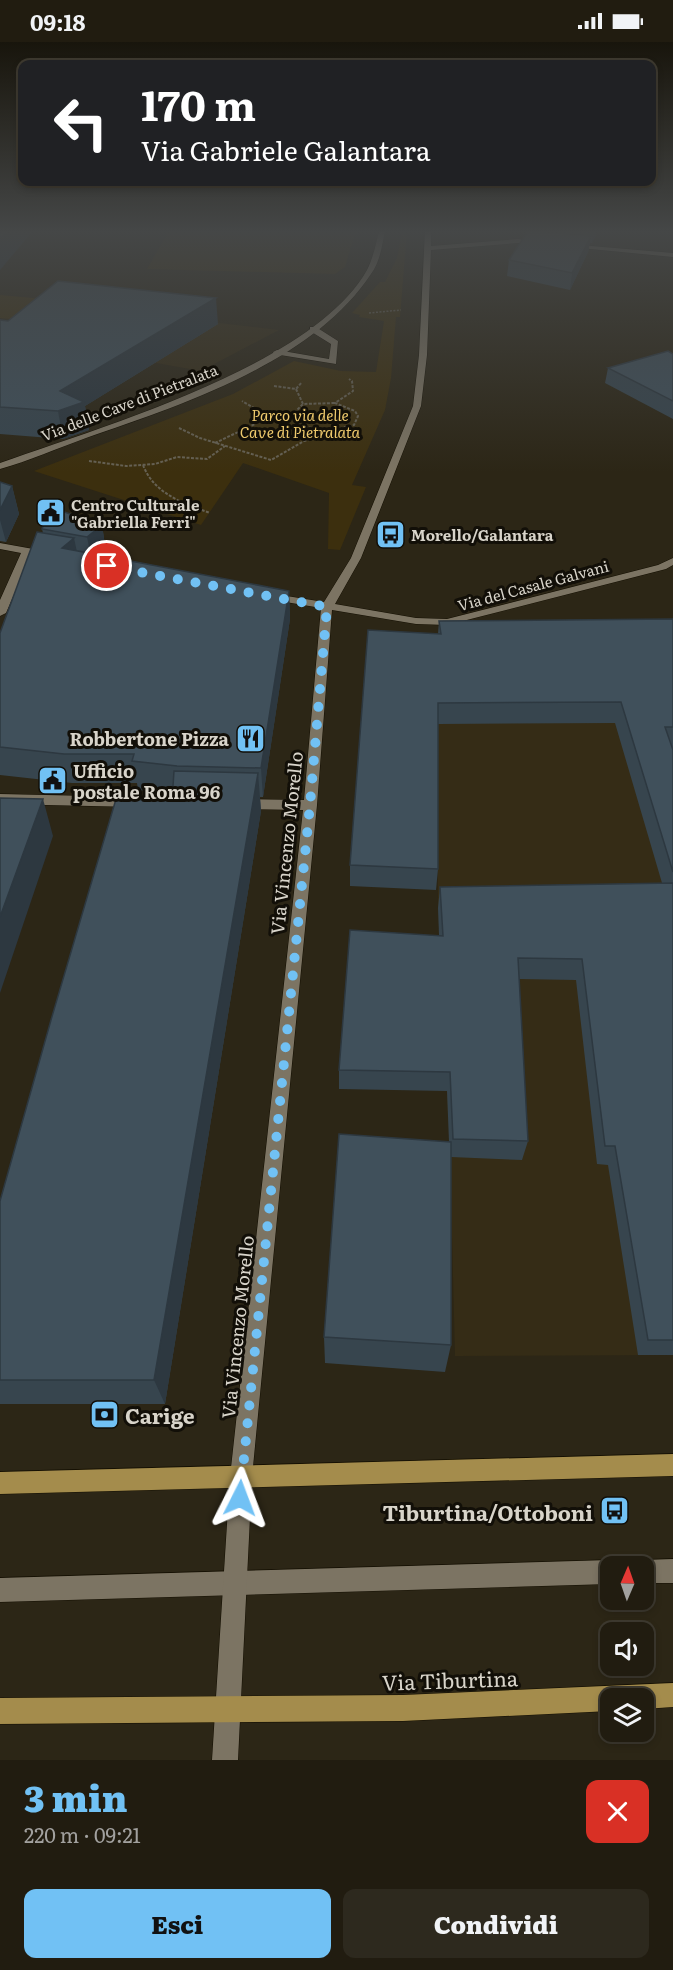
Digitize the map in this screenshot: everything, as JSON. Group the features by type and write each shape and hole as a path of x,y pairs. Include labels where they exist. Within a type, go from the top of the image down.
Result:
{"main road":[{"path":"0,1483 673,1465"},
{"name":"Via Tiburtina","path":"0,1711 403,1708 673,1695"}],"street":[{"name":"Via delle Cave di Pietralata","path":"0,466 230,379 278,352 313,329 334,311"},
{"name":"Via Vincenzo Morello","path":"241,1477 310,805 327,607 356,558 417,406 423,355 424,311"},
{"path":"278,352 333,362 335,344 313,329"},
{"path":"0,546 60,557"},
{"path":"0,614 27,550"},
{"name":"Via del Casale Galvani","path":"260,594 416,621 458,621 662,567 673,561"},
{"path":"0,800 153,802"},
{"path":"223,804 310,805"},
{"path":"225,1760 241,1477"},
{"path":"654,1572 673,1571"},
{"path":"0,1590 600,1572"}],"path":[{"path":"360,315 392,311"},
{"path":"335,403 353,391 352,381 344,377"},
{"path":"296,389 306,379"},
{"path":"266,386 296,389"},
{"path":"296,389 303,404"},
{"path":"241,398 247,406 259,411 293,414"},
{"path":"335,403 355,411 358,420 347,428 330,431 301,426 293,414 303,404 335,403"},
{"path":"215,443 255,424 259,411"},
{"path":"146,412 200,438 271,460 304,441 328,436 330,431"},
{"path":"52,446 104,465 143,465 177,457 207,459 225,446"},
{"path":"143,465 145,475 164,492 210,513"}],"shaded area":[{"path":"55,311 116,311 279,330 201,371 21,339"},
{"path":"673,640 673,1355 455,1356 450,1157 438,908 437,643"}],"green space":[{"path":"0,311 55,311 43,322 0,318"},
{"name":"Parco via delle Cave di Pietralata","path":"400,311 400,317 396,317 391,378 385,410 352,485 366,487 340,550 328,549 329,493 243,463 201,525 34,471 233,394 294,361 341,371 376,372 384,321 359,317 360,315 352,313"}],"building":[{"path":"20,311 194,311 60,391 84,402 58,411 0,407 0,320 8,321"},
{"path":"668,351 673,354 673,401 608,368"},
{"path":"0,482 12,486 0,510"},
{"path":"50,507 102,525 87,537 42,529"},
{"path":"37,532 74,538 62,548 289,591 261,768 177,766 132,761 134,754 64,754 0,747 0,633"},
{"path":"673,619 673,727 665,727 673,750 673,872 621,702 438,703 438,869 350,865 368,630 441,634 439,621"},
{"path":"174,771 258,773 154,1380 0,1380 0,1201 51,1020 116,799 172,801"},
{"path":"0,798 43,799 0,917"},
{"path":"673,883 673,1340 648,1340 615,1146 605,1146 582,959 518,958 528,1141 453,1139 450,1072 339,1070 350,930 443,936 440,887"},
{"path":"339,1134 451,1142 451,1345 324,1337"}],"place":[{"name":"Centro Culturale \"Gabriella Ferri\"","path":"50,513"},
{"name":"Morello/Galantara","path":"390,534"},
{"name":"Robbertone Pizza","path":"250,738"},
{"name":"Ufficio postale Roma 96","path":"52,780"},
{"name":"Carige","path":"104,1414"},
{"name":"Tiburtina/Ottoboni","path":"614,1511"}],"route":[{"path":"107,566 327,607 310,805 240,1498"}]}
